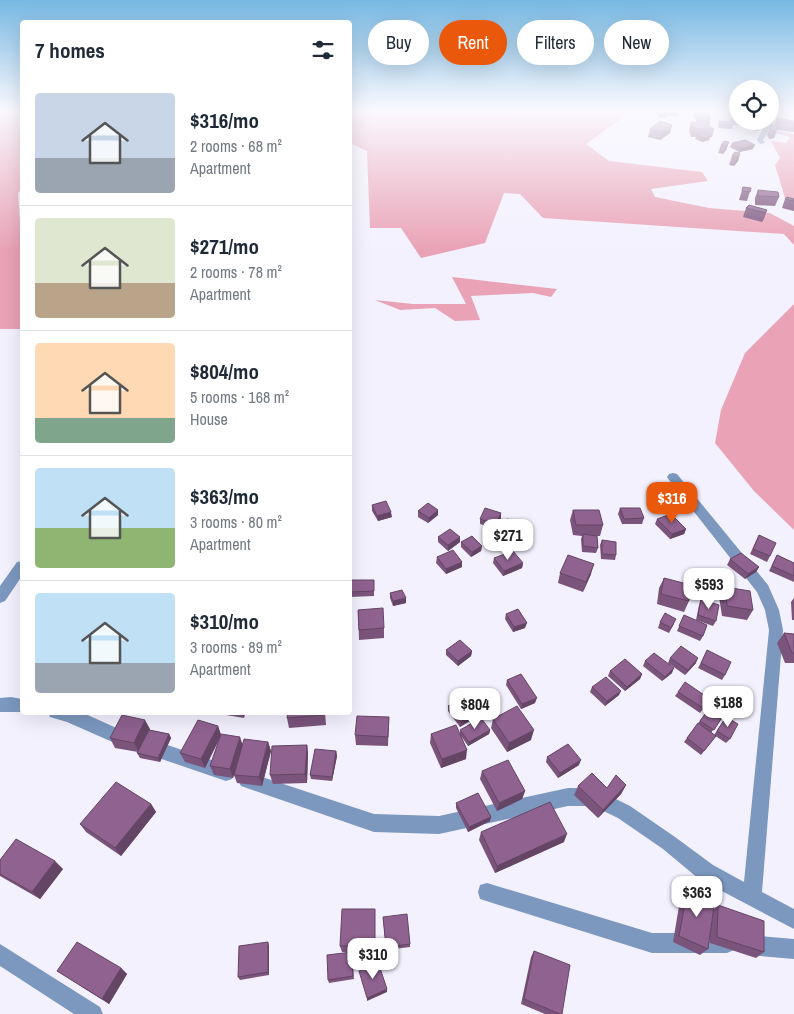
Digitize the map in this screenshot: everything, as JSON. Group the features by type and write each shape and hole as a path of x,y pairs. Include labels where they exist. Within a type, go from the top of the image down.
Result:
{"street":[{"path":"673,477 763,589 772,610 776,630 752,897"},
{"path":"0,597 20,569"},
{"path":"0,705 20,706"},
{"path":"69,715 120,738 374,822 439,825 568,797 594,797 624,812 669,843 706,872 794,919"},
{"path":"487,892 652,943 719,942 794,949"},
{"path":"0,954 93,1014"}],"shaded area":[{"path":"0,157 20,157 20,191 18,193 20,221 20,329 0,329"},
{"path":"367,157 604,157 609,161 702,172 708,181 651,189 655,197 709,208 770,213 794,226 794,245 784,234 543,218 520,194 504,193 485,243 421,258 401,228 370,228"},
{"path":"780,157 794,157 794,203 786,201 775,165"},
{"path":"452,277 557,289 551,297 533,293 471,296 480,320 455,321 435,308 400,310 375,300 413,304 466,304"},
{"path":"794,304 794,530 754,491 715,443 721,410 745,353"}],"building":[{"path":"743,187 751,188 750,192 742,191"},
{"path":"758,190 778,192 779,197 758,196"},
{"path":"787,197 794,199 794,201 785,199"},
{"path":"749,205 767,210 765,213 746,208"},
{"path":"386,501 391,512 377,516 372,505"},
{"path":"428,503 438,510 429,518 418,511"},
{"path":"485,508 501,513 496,524 480,519"},
{"path":"620,508 640,508 644,518 624,519"},
{"path":"573,510 599,510 603,525 576,525"},
{"path":"671,514 686,529 672,534 657,519"},
{"path":"507,519 523,523 520,532 504,528"},
{"path":"450,529 460,537 448,545 438,537"},
{"path":"583,534 597,536 598,548 583,546"},
{"path":"759,535 776,543 770,556 753,549"},
{"path":"472,536 482,546 472,552 461,542"},
{"path":"602,540 616,542 616,555 602,554"},
{"path":"453,550 462,562 446,569 437,557"},
{"path":"513,551 523,563 504,571 494,558"},
{"path":"741,553 759,567 748,574 730,559"},
{"path":"568,555 594,564 586,582 560,573"},
{"path":"777,555 794,563 794,576 772,566"},
{"path":"664,578 691,585 689,601 661,594"},
{"path":"352,580 374,580 374,591 352,592"},
{"path":"725,587 750,591 753,610 727,606"},
{"path":"402,590 406,598 393,601 390,593"},
{"path":"701,599 719,605 716,621 698,615"},
{"path":"383,608 384,628 359,630 358,610"},
{"path":"518,609 527,623 514,627 506,614"},
{"path":"665,613 676,619 671,628 660,622"},
{"path":"684,615 707,625 703,636 679,626"},
{"path":"784,633 794,634 794,653 792,653"},
{"path":"460,640 472,651 458,661 446,650"},
{"path":"681,646 698,658 688,670 670,658"},
{"path":"707,650 731,662 725,675 701,663"},
{"path":"654,653 674,668 665,677 645,661"},
{"path":"625,659 642,674 627,687 610,671"},
{"path":"521,674 537,698 522,704 507,680"},
{"path":"606,677 621,691 607,701 592,687"},
{"path":"685,682 710,699 703,708 678,692"},
{"path":"471,692 484,708 461,722 448,706"},
{"path":"517,706 534,730 509,743 493,719"},
{"path":"708,710 721,719 714,730 700,721"},
{"path":"122,715 145,720 134,743 110,738"},
{"path":"288,715 324,715 287,718"},
{"path":"357,716 389,717 388,737 355,735"},
{"path":"726,717 738,724 730,739 717,731"},
{"path":"481,718 490,730 469,742 460,730"},
{"path":"198,720 218,726 201,759 180,753"},
{"path":"698,723 716,736 704,751 687,738"},
{"path":"456,725 467,750 442,759 431,734"},
{"path":"149,730 169,734 158,758 137,753"},
{"path":"221,734 240,737 230,769 210,766"},
{"path":"244,739 268,742 259,777 234,775"},
{"path":"568,744 581,760 560,773 547,757"},
{"path":"307,745 305,774 270,775 272,746"},
{"path":"315,749 336,751 332,777 310,775"},
{"path":"508,760 525,791 499,803 482,771"},
{"path":"592,773 607,788 616,775 626,785 603,810 578,786"},
{"path":"116,782 151,804 115,848 80,824"},
{"path":"478,793 491,817 469,827 456,803"},
{"path":"550,802 567,834 497,866 481,832"},
{"path":"16,839 55,861 32,892 0,874 0,860"},
{"path":"688,887 715,899 708,949 679,936"},
{"path":"718,905 764,921 764,952 717,937"},
{"path":"342,909 375,909 375,946 340,946"},
{"path":"407,914 410,944 386,947 383,917"},
{"path":"77,942 121,968 102,999 57,971"},
{"path":"268,942 268,972 238,977 239,946"},
{"path":"534,951 570,965 562,1014 524,999"},
{"path":"352,952 353,976 328,980 327,955"},
{"path":"378,962 387,989 367,998 359,971"}]}
